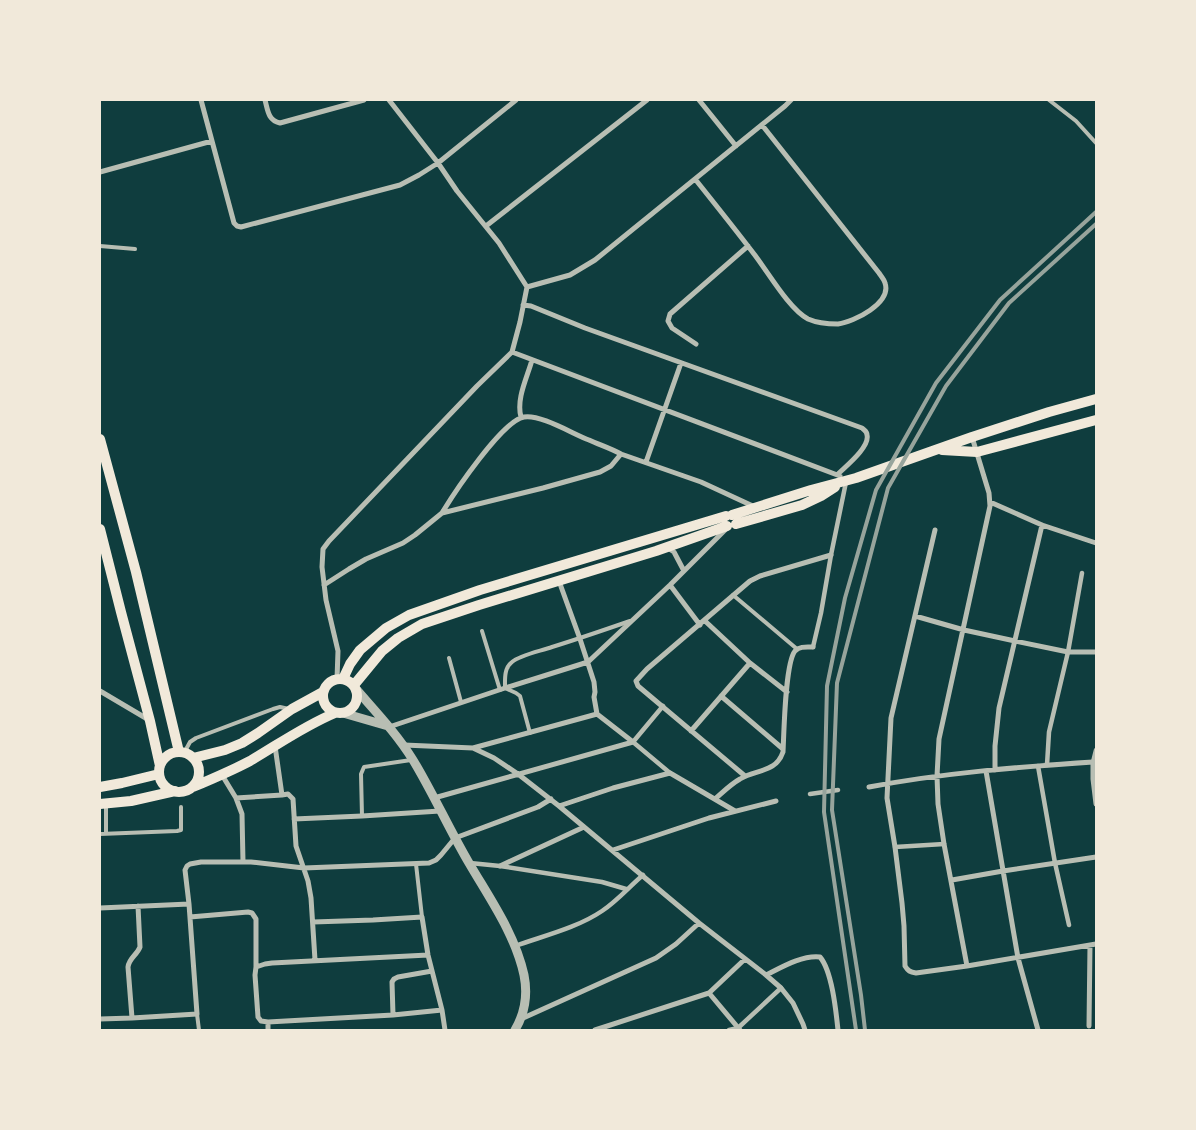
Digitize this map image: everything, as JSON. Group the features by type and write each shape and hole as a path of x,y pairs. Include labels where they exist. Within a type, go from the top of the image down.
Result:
{"main road":[{"path":"355,687 382,651 398,638 422,624 667,548 730,522 756,507 1049,412 1096,399"},
{"path":"936,450 977,452 1096,420"},
{"path":"100,439 102,457 136,572 185,754 197,763 199,769 197,782 192,787"},
{"path":"340,679 360,650 386,628 409,615 480,590 730,522 802,505 821,496 847,477"},
{"path":"100,528 150,721 161,780 164,785 175,792"},
{"path":"103,803 130,801 187,790 222,775 275,746 315,721 339,713 349,712 358,698 355,687 350,681 340,679 329,683 323,692 326,707 339,713"},
{"path":"160,770 163,760 173,753 185,754 225,750 242,743 292,709 323,692"},
{"path":"100,787 122,783 160,770"}],"street":[{"path":"201,100 234,223 241,227 400,185 438,163 516,100"},
{"path":"265,100 270,116 274,121 280,122 364,100"},
{"path":"340,679 338,651 324,585 322,567 323,548 477,386 512,352 527,287 512,261 389,100"},
{"path":"486,226 647,100"},
{"path":"699,100 736,146"},
{"path":"527,287 570,275 582,269 614,246 791,100"},
{"path":"695,179 748,246 783,295 800,313 814,321 838,324 866,314 884,297 885,283 762,125"},
{"path":"100,172 212,141"},
{"path":"696,344 670,326 668,322 670,314 748,246"},
{"path":"523,305 531,306 585,328 862,428 867,435 866,444 859,453 847,477 813,646 797,649 793,653 787,692 783,749 780,758 774,765 745,776 715,800"},
{"path":"512,352 847,477"},
{"path":"521,418 520,400 532,360"},
{"path":"646,462 681,363"},
{"path":"324,585 349,569 409,539 442,513 480,457 505,431 521,418 528,417 546,421 621,454 701,482 756,507"},
{"path":"967,966 944,844 938,804 937,776 939,739 989,512 989,493 972,437"},
{"path":"442,513 600,472 611,466 621,454"},
{"path":"990,502 1042,525 1096,543"},
{"path":"339,713 388,727 588,662 670,585 730,522"},
{"path":"995,770 997,718 1042,525"},
{"path":"935,530 892,714 888,805 904,926 905,966 907,970 916,973 1018,958 1093,944 1089,1026"},
{"path":"667,548 674,552 684,571"},
{"path":"745,776 638,686 636,681 647,669 750,581 760,576 831,555"},
{"path":"1047,765 1050,728 1068,652 1082,572"},
{"path":"559,581 588,662 595,688 594,697 597,714 670,773 735,811"},
{"path":"670,585 702,623 787,692"},
{"path":"915,616 1015,642 1068,652 1096,652"},
{"path":"691,731 750,663"},
{"path":"355,687 403,745 413,760 506,926 515,946 524,976 526,994 521,1019 515,1030"},
{"path":"100,691 150,721"},
{"path":"721,696 783,749"},
{"path":"434,798 633,742 663,706"},
{"path":"403,745 473,748 597,714"},
{"path":"275,746 282,795"},
{"path":"473,748 494,758 518,774 613,850 699,923 766,975 793,1003 805,1030"},
{"path":"1096,750 1093,762 1096,804"},
{"path":"869,787 937,776 1093,762"},
{"path":"1038,766 1055,862 1069,925"},
{"path":"986,771 1018,958 1038,1030"},
{"path":"559,806 613,788 670,773"},
{"path":"222,775 236,798 242,814 244,862"},
{"path":"810,794 838,790"},
{"path":"236,798 288,794 293,799 296,846 310,887 314,922 314,960"},
{"path":"100,1019 197,1014 185,870 191,863 244,862 304,868 429,863 441,856 455,838 538,807 551,800"},
{"path":"613,850 709,818 776,801"},
{"path":"294,819 440,811"},
{"path":"500,866 584,827"},
{"path":"895,847 944,844"},
{"path":"952,880 1055,862 1096,857"},
{"path":"469,863 602,882 626,890"},
{"path":"515,946 580,923 601,912 615,902 643,875"},
{"path":"100,908 189,904"},
{"path":"132,1018 128,967 130,960 140,947 138,906"},
{"path":"190,918 252,913 256,919 255,975 258,1017 261,1021 394,1015 442,1010"},
{"path":"314,922 422,917 428,955 445,1030"},
{"path":"521,1019 656,958 676,944 699,923"},
{"path":"256,967 272,963 314,960 428,955"},
{"path":"766,975 788,964 807,958 820,957 825,965 833,992 838,1030"},
{"path":"595,1030 709,994 745,959"},
{"path":"394,1015 392,982 394,979 432,971"},
{"path":"729,1030 739,1029 780,988"},
{"path":"709,994 739,1029"},
{"path":"268,1022 268,1030"}],"lane":[{"path":"1049,100 1076,121 1096,143"},
{"path":"100,246 135,249"},
{"path":"733,595 797,649"},
{"path":"502,689 505,674 513,661 634,620"},
{"path":"482,632 502,689"},
{"path":"449,658 461,702"},
{"path":"502,689 520,696 530,732"},
{"path":"185,754 190,742 196,738 273,709 292,709"},
{"path":"362,816 360,774 364,768 413,760"},
{"path":"103,803 106,833"},
{"path":"100,834 182,830 181,807"},
{"path":"416,864 422,917"},
{"path":"197,1014 200,1030"}],"railway":[{"path":"856,1030 824,812 827,686 845,598 876,490 936,383 1000,300 1096,212"},
{"path":"865,1030 832,810 837,683 888,488 946,386 1009,303 1096,224"}]}
